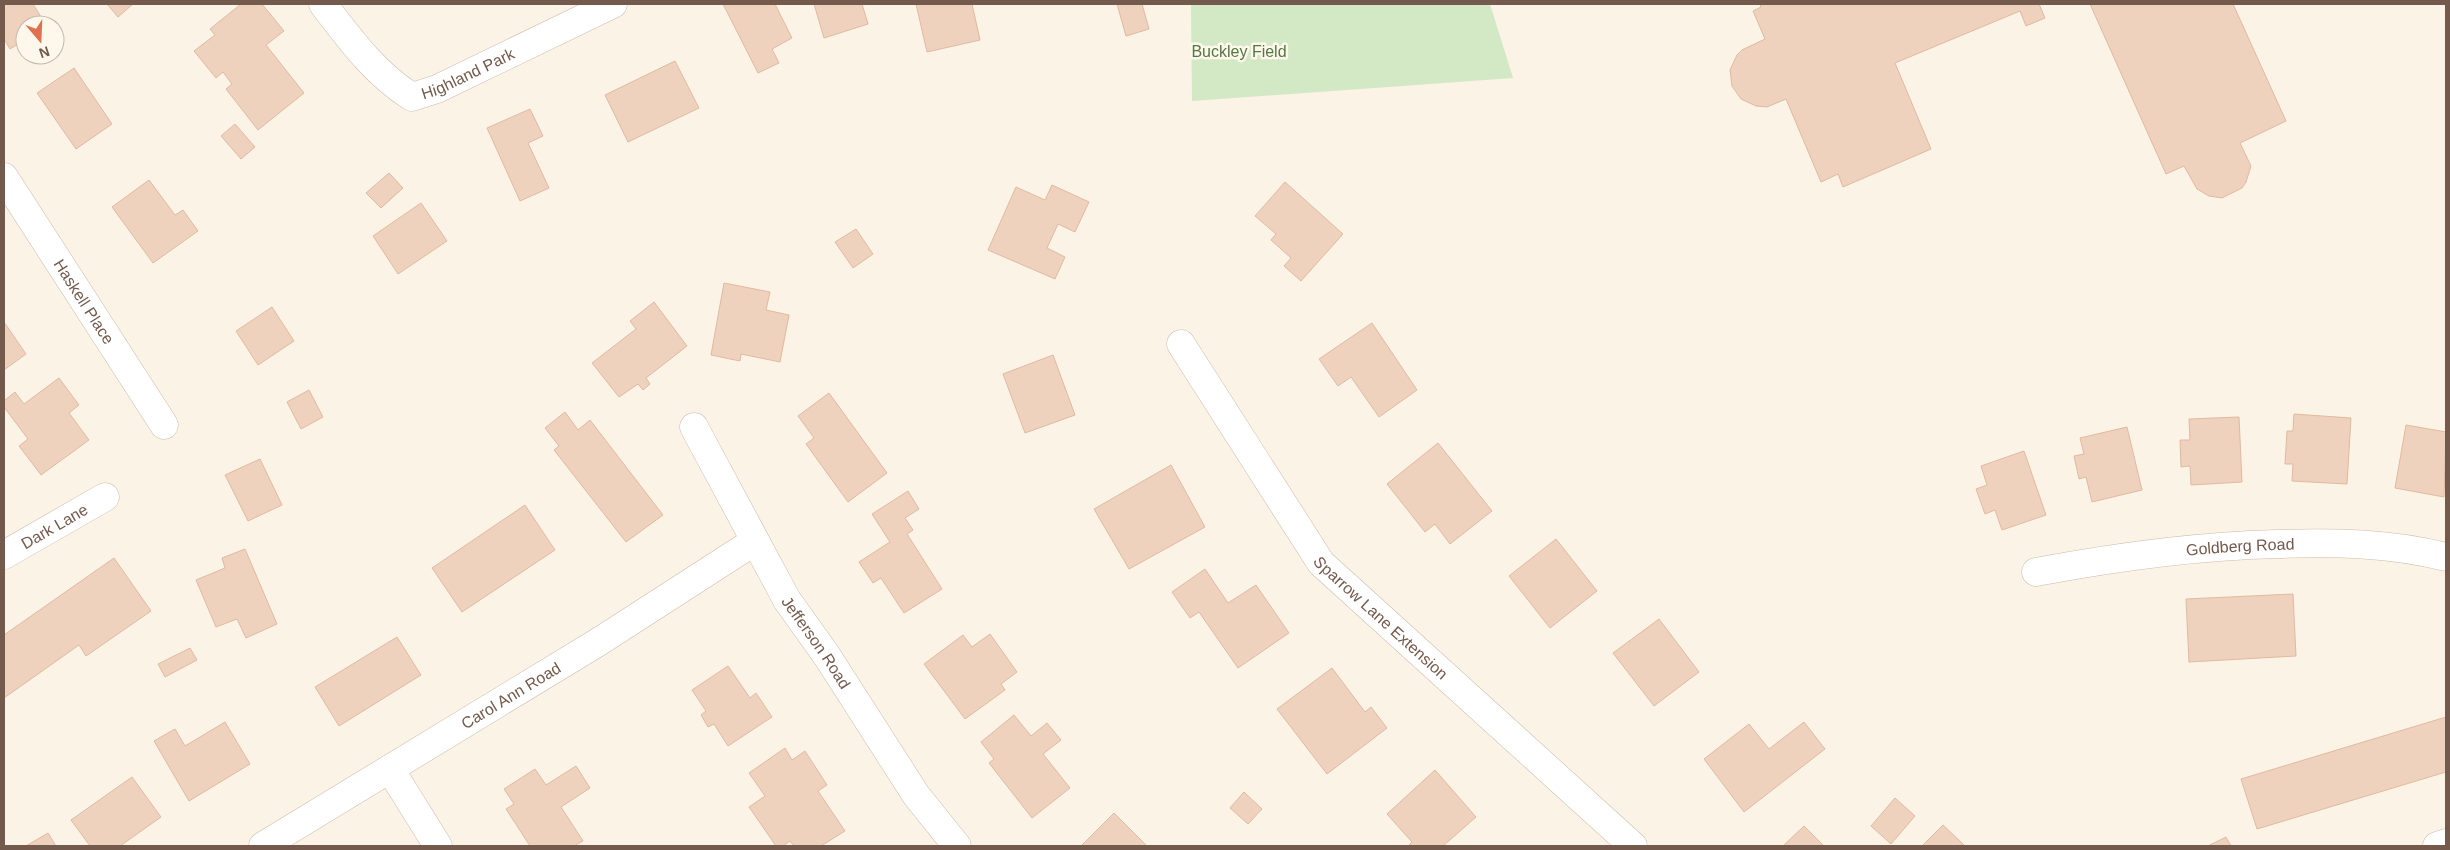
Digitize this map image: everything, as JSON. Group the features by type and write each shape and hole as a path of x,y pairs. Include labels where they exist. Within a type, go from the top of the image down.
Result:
{"street":[{"name":"Highland Park","path":"322,4 349,38 392,84 412,97 445,85 613,4"},
{"name":"Haskell Place","path":"4,177 164,425"},
{"name":"Sparrow Lane Extension","path":"1181,344 1321,564 1633,846"},
{"name":"Jefferson Road","path":"694,427 787,600 826,656 916,795 957,846"},
{"name":"Dark Lane","path":"4,556 105,497"},
{"name":"Carol Ann Road","path":"263,846 600,641 755,540"},
{"name":"Goldberg Road","path":"2036,572 2120,556 2182,548 2255,544 2365,544 2414,549 2446,557"},
{"path":"390,769 438,846"},
{"path":"2437,846 2446,843"}],"green space":[{"name":"Buckley Field","path":"1191,4 1490,4 1513,78 1192,101"}],"building":[{"path":"4,4 33,4 40,15 15,15 15,46 10,49 4,39"},
{"path":"107,4 133,4 118,17"},
{"path":"241,4 262,4 284,31 266,45 304,93 258,130 226,89 232,84 223,72 216,78 194,51 215,35 210,29"},
{"path":"723,4 775,4 792,38 772,49 779,63 758,73"},
{"path":"814,4 862,4 868,24 824,38"},
{"path":"916,4 972,4 980,40 927,52"},
{"path":"1117,4 1142,4 1149,29 1126,36"},
{"path":"1760,4 2039,4 2045,18 2026,26 2020,11 1895,63 1931,149 1843,187 1838,174 1821,182 1786,99 1767,107 1756,106 1741,99 1732,86 1730,70 1737,55 1742,50 1765,39 1753,11 1761,7"},
{"path":"2090,4 2233,4 2286,121 2240,143 2251,166 2242,188 2222,198 2209,196 2197,189 2184,166 2166,174"},
{"path":"675,61 699,108 628,142 605,95"},
{"path":"74,68 112,124 76,149 37,93"},
{"path":"530,109 543,136 528,143 549,188 520,201 487,128"},
{"path":"235,124 255,147 241,159 221,136"},
{"path":"389,173 403,188 381,208 366,193"},
{"path":"149,180 175,215 183,210 198,231 153,263 112,207"},
{"path":"1285,182 1343,234 1301,281 1284,266 1291,258 1271,240 1276,234 1255,216"},
{"path":"1052,185 1089,202 1075,232 1058,224 1047,248 1065,257 1055,279 988,250 1016,187 1045,200"},
{"path":"421,203 447,241 398,274 373,236"},
{"path":"856,229 873,254 853,268 835,242"},
{"path":"724,283 770,292 766,310 789,315 780,362 741,354 740,361 711,355"},
{"path":"654,302 687,346 646,378 650,384 643,390 638,384 619,397 592,363 636,329 630,321"},
{"path":"272,307 294,341 258,365 236,331"},
{"path":"4,322 26,354 4,370"},
{"path":"1372,323 1417,390 1379,417 1351,377 1338,386 1319,359"},
{"path":"1053,355 1075,415 1025,433 1003,374"},
{"path":"59,378 79,405 69,413 89,440 41,475 19,446 28,439 4,407 4,401 15,392 24,404"},
{"path":"309,390 323,417 301,429 287,402"},
{"path":"829,393 887,473 848,502 806,444 814,438 798,416"},
{"path":"565,412 578,430 590,420 663,515 626,542 554,450 559,446 545,428"},
{"path":"2294,414 2351,418 2347,484 2292,481 2293,464 2285,464 2287,431 2293,431"},
{"path":"2239,417 2242,482 2191,485 2190,466 2181,467 2180,440 2190,440 2189,419"},
{"path":"2406,425 2446,432 2444,497 2395,488"},
{"path":"2127,427 2142,490 2092,502 2086,477 2079,479 2074,456 2084,454 2080,438"},
{"path":"1438,443 1492,511 1450,544 1435,524 1425,532 1387,484"},
{"path":"2024,451 2046,515 2002,530 1995,510 1985,514 1976,489 1987,485 1981,466"},
{"path":"260,459 282,505 248,521 225,475"},
{"path":"1171,465 1205,527 1129,569 1094,509"},
{"path":"908,491 919,509 905,518 913,530 907,534 942,589 904,613 881,578 873,583 859,562 890,542 872,514"},
{"path":"525,505 555,550 462,612 432,568"},
{"path":"1556,539 1597,591 1550,628 1509,576"},
{"path":"245,549 277,624 246,638 237,619 216,627 196,580 225,568 222,558"},
{"path":"114,558 151,611 86,656 79,645 4,698 4,635"},
{"path":"1205,569 1228,603 1256,585 1289,633 1238,668 1199,612 1190,618 1172,592"},
{"path":"2293,594 2296,656 2189,662 2186,599"},
{"path":"1659,619 1699,672 1654,706 1613,653"},
{"path":"990,634 1017,672 1001,684 1005,690 965,719 924,664 963,635 972,647"},
{"path":"397,637 421,675 339,726 315,687"},
{"path":"190,648 197,660 165,677 158,664"},
{"path":"728,666 750,698 756,693 772,717 728,746 714,724 708,727 701,715 706,711 692,690"},
{"path":"1332,668 1365,712 1371,707 1387,728 1327,774 1277,709"},
{"path":"1014,715 1031,736 1047,723 1061,740 1043,754 1070,788 1032,818 989,763 994,759 981,742"},
{"path":"2446,717 2446,772 2257,829 2241,779"},
{"path":"225,722 250,764 189,801 154,741 175,729 185,746"},
{"path":"1804,722 1825,749 1744,812 1704,759 1749,724 1769,749"},
{"path":"785,748 792,760 805,751 827,785 818,791 845,831 821,846 794,846 790,841 783,846 776,846 749,807 765,796 749,773"},
{"path":"576,766 590,788 561,807 583,841 574,846 530,846 506,809 514,804 504,789 535,769 546,785"},
{"path":"1435,770 1476,817 1443,846 1408,846 1412,842 1387,814"},
{"path":"132,777 161,817 120,846 90,846 71,820"},
{"path":"1244,792 1262,809 1248,824 1230,808"},
{"path":"1895,798 1915,816 1891,844 1871,826"},
{"path":"1114,813 1147,846 1081,846"},
{"path":"1943,825 1964,845 1922,846"},
{"path":"1804,826 1824,846 1783,846"},
{"path":"48,833 56,846 26,846"},
{"path":"2226,837 2231,846 2208,846"}]}
